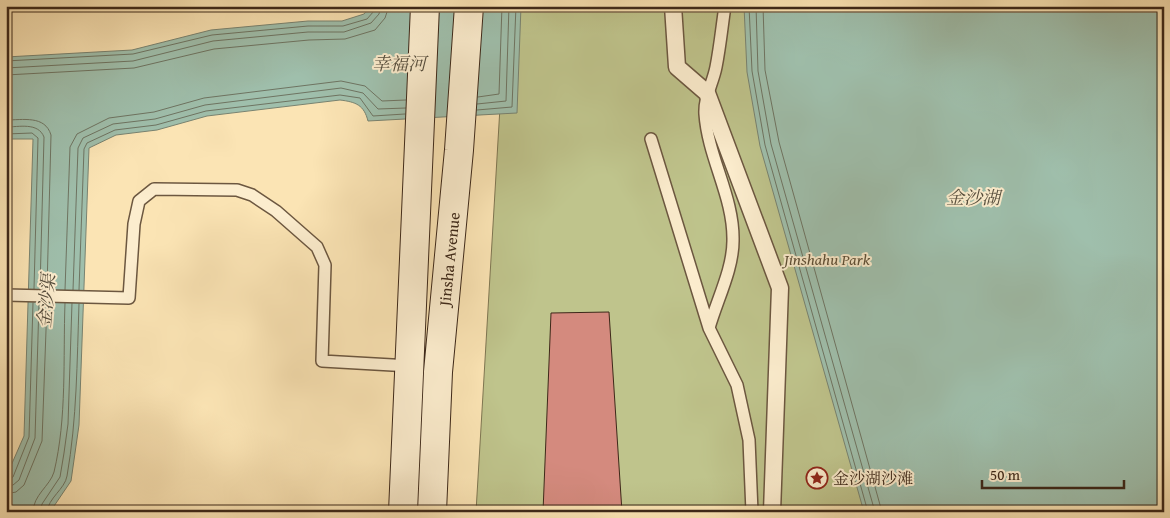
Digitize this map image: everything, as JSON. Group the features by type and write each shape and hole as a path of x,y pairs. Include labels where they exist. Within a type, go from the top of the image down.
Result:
{"main road":[{"name":"Jinsha Avenue","path":"403,512 417,150 425,6"},
{"name":"Jinsha Avenue","path":"432,512 438,372 459,150 469,6"}],"street":[{"path":"673,6 677,67 706,93 780,288 772,512"}],"lane":[{"path":"709,328 718,296 729,274 733,241 731,212 708,132 705,114 706,93 716,68 725,6"},
{"path":"651,140 709,328 737,385 749,440 752,512"},
{"path":"6,295 128,298 134,224 139,201 154,189 237,190 252,194 276,211 317,247 325,265 322,361 410,366"}],"green space":[{"name":"Jinshahu Park","path":"506,6 1164,6 1164,512 476,512"}],"water":[{"name":"幸福河","path":"371,6 521,6 517,113 368,121 364,111 358,105 340,100 207,116 157,130 116,135 89,148 79,425 71,481 50,512 6,512 6,477 24,436 33,139 6,139 6,57 132,50 211,30 308,21 342,21 364,14"},
{"name":"金沙湖","path":"744,6 1164,6 1164,512 864,512 760,146 747,72"}],"building":[{"path":"609,312 622,512 543,512 551,313"}],"place":[{"name":"金沙湖沙滩","path":"817,478"}],"water label":[{"name":"金沙渠","path":"46,301"}]}
